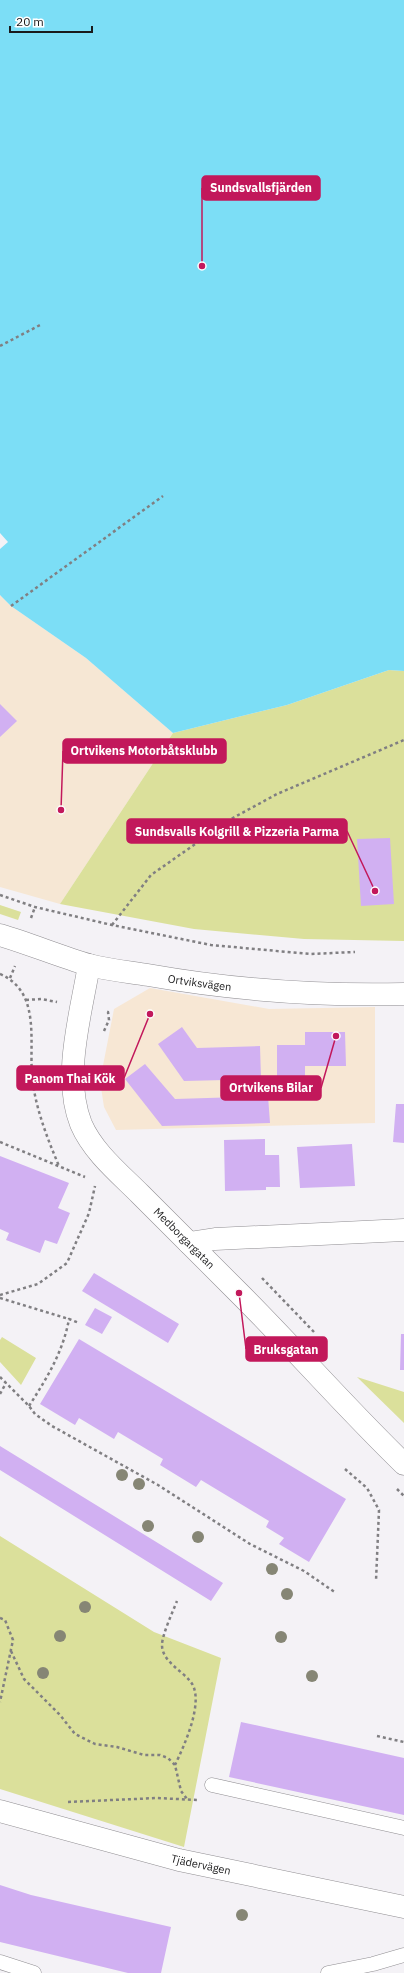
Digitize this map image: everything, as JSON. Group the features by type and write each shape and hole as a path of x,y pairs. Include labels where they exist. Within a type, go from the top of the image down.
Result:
{"street":[{"name":"Ortviksvägen","path":"0,935 89,965 186,982 242,989 363,995 404,994"},
{"name":"Medborgargatan","path":"89,965 72,1082 75,1103 82,1124 91,1141 113,1167 404,1464"},
{"path":"189,1243 215,1239 404,1230"},
{"name":"Tjädervägen","path":"0,1811 179,1860 404,1907"}],"lane":[{"path":"212,1785 404,1828"},
{"path":"328,1973 373,1964 404,1955"},
{"path":"0,1962 34,1973"}],"path":[{"path":"0,346 42,324"},
{"path":"11,606 162,496"},
{"path":"112,925 151,875 231,819 277,794 404,740"},
{"path":"0,895 35,907 112,925 211,945 310,954 355,952"},
{"path":"0,974 10,978 22,991 26,1000 32,1027 32,1083 39,1113 59,1166"},
{"path":"26,1000 41,999 108,1012 109,1020 102,1037"},
{"path":"0,1142 96,1181"},
{"path":"0,1297 38,1284 67,1263 89,1213 96,1181 113,1167"},
{"path":"262,1277 320,1338"},
{"path":"0,1297 79,1323"},
{"path":"29,1406 49,1372 65,1340 69,1319"},
{"path":"0,1377 35,1414 52,1426 158,1485 250,1544 304,1571 336,1593"},
{"path":"0,1394 6,1383"},
{"path":"345,1469 366,1488 379,1510 376,1581"},
{"path":"174,1765 187,1739 195,1704 195,1691 190,1681 167,1658 162,1645 177,1601"},
{"path":"0,1618 5,1620 13,1640 0,1702"},
{"path":"11,1651 24,1679 60,1715 75,1734 95,1744 117,1747 144,1755 160,1755 168,1758 174,1765 181,1791 187,1799"},
{"path":"377,1736 404,1742"},
{"path":"61,1802 187,1799 196,1801 212,1785"}],"shaded area":[{"path":"0,595 11,606 86,658 173,733 60,904 0,887"},
{"path":"150,988 269,1009 375,1007 375,1123 116,1130 104,1107 100,1081 114,1009"}],"green space":[{"path":"389,670 404,671 404,941 304,939 194,929 60,904 173,733 287,705"},
{"path":"0,905 21,912 18,920 0,914"},
{"path":"2,1337 36,1358 21,1385 0,1362 0,1340"},
{"path":"357,1377 404,1392 404,1423"},
{"path":"0,1536 154,1632 221,1658 184,1847 0,1789"}],"water":[{"path":"0,0 404,0 404,671 389,670 287,705 173,733 86,658 11,606 0,595 0,549 8,542 0,533"}],"building":[{"path":"0,704 17,721 0,737"},
{"path":"390,838 394,904 361,906 357,839"},
{"path":"182,1027 197,1048 260,1046 261,1079 184,1081 158,1044"},
{"path":"305,1032 345,1032 346,1066 305,1066 305,1084 277,1084 277,1045 305,1045"},
{"path":"145,1064 175,1099 268,1096 270,1123 162,1126 125,1079"},
{"path":"396,1104 404,1104 404,1143 393,1142"},
{"path":"265,1139 265,1155 279,1155 280,1187 266,1187 266,1190 225,1191 224,1140"},
{"path":"352,1144 355,1186 300,1188 297,1147"},
{"path":"0,1156 69,1183 58,1208 70,1213 57,1244 45,1240 40,1253 6,1240 9,1233 0,1229"},
{"path":"94,1273 179,1324 168,1343 82,1291"},
{"path":"95,1308 112,1317 102,1334 85,1325"},
{"path":"401,1334 404,1334 404,1370 400,1370"},
{"path":"79,1339 346,1499 309,1562 279,1544 284,1538 266,1527 269,1521 201,1480 196,1487 160,1465 163,1459 118,1432 114,1439 79,1418 75,1425 40,1404"},
{"path":"0,1446 223,1583 211,1601 0,1470"},
{"path":"241,1722 404,1758 404,1815 229,1777"},
{"path":"0,1885 31,1895 171,1927 161,1973 128,1973 0,1942"}],"place":[{"name":"Sundsvallsfjärden","path":"202,266"},
{"name":"Ortvikens Motorbåtsklubb","path":"61,810"},
{"name":"Sundsvalls Kolgrill & Pizzeria Parma","path":"375,891"},
{"name":"Panom Thai Kök","path":"150,1014"},
{"name":"Ortvikens Bilar","path":"336,1036"},
{"name":"Bruksgatan","path":"239,1293"}]}
